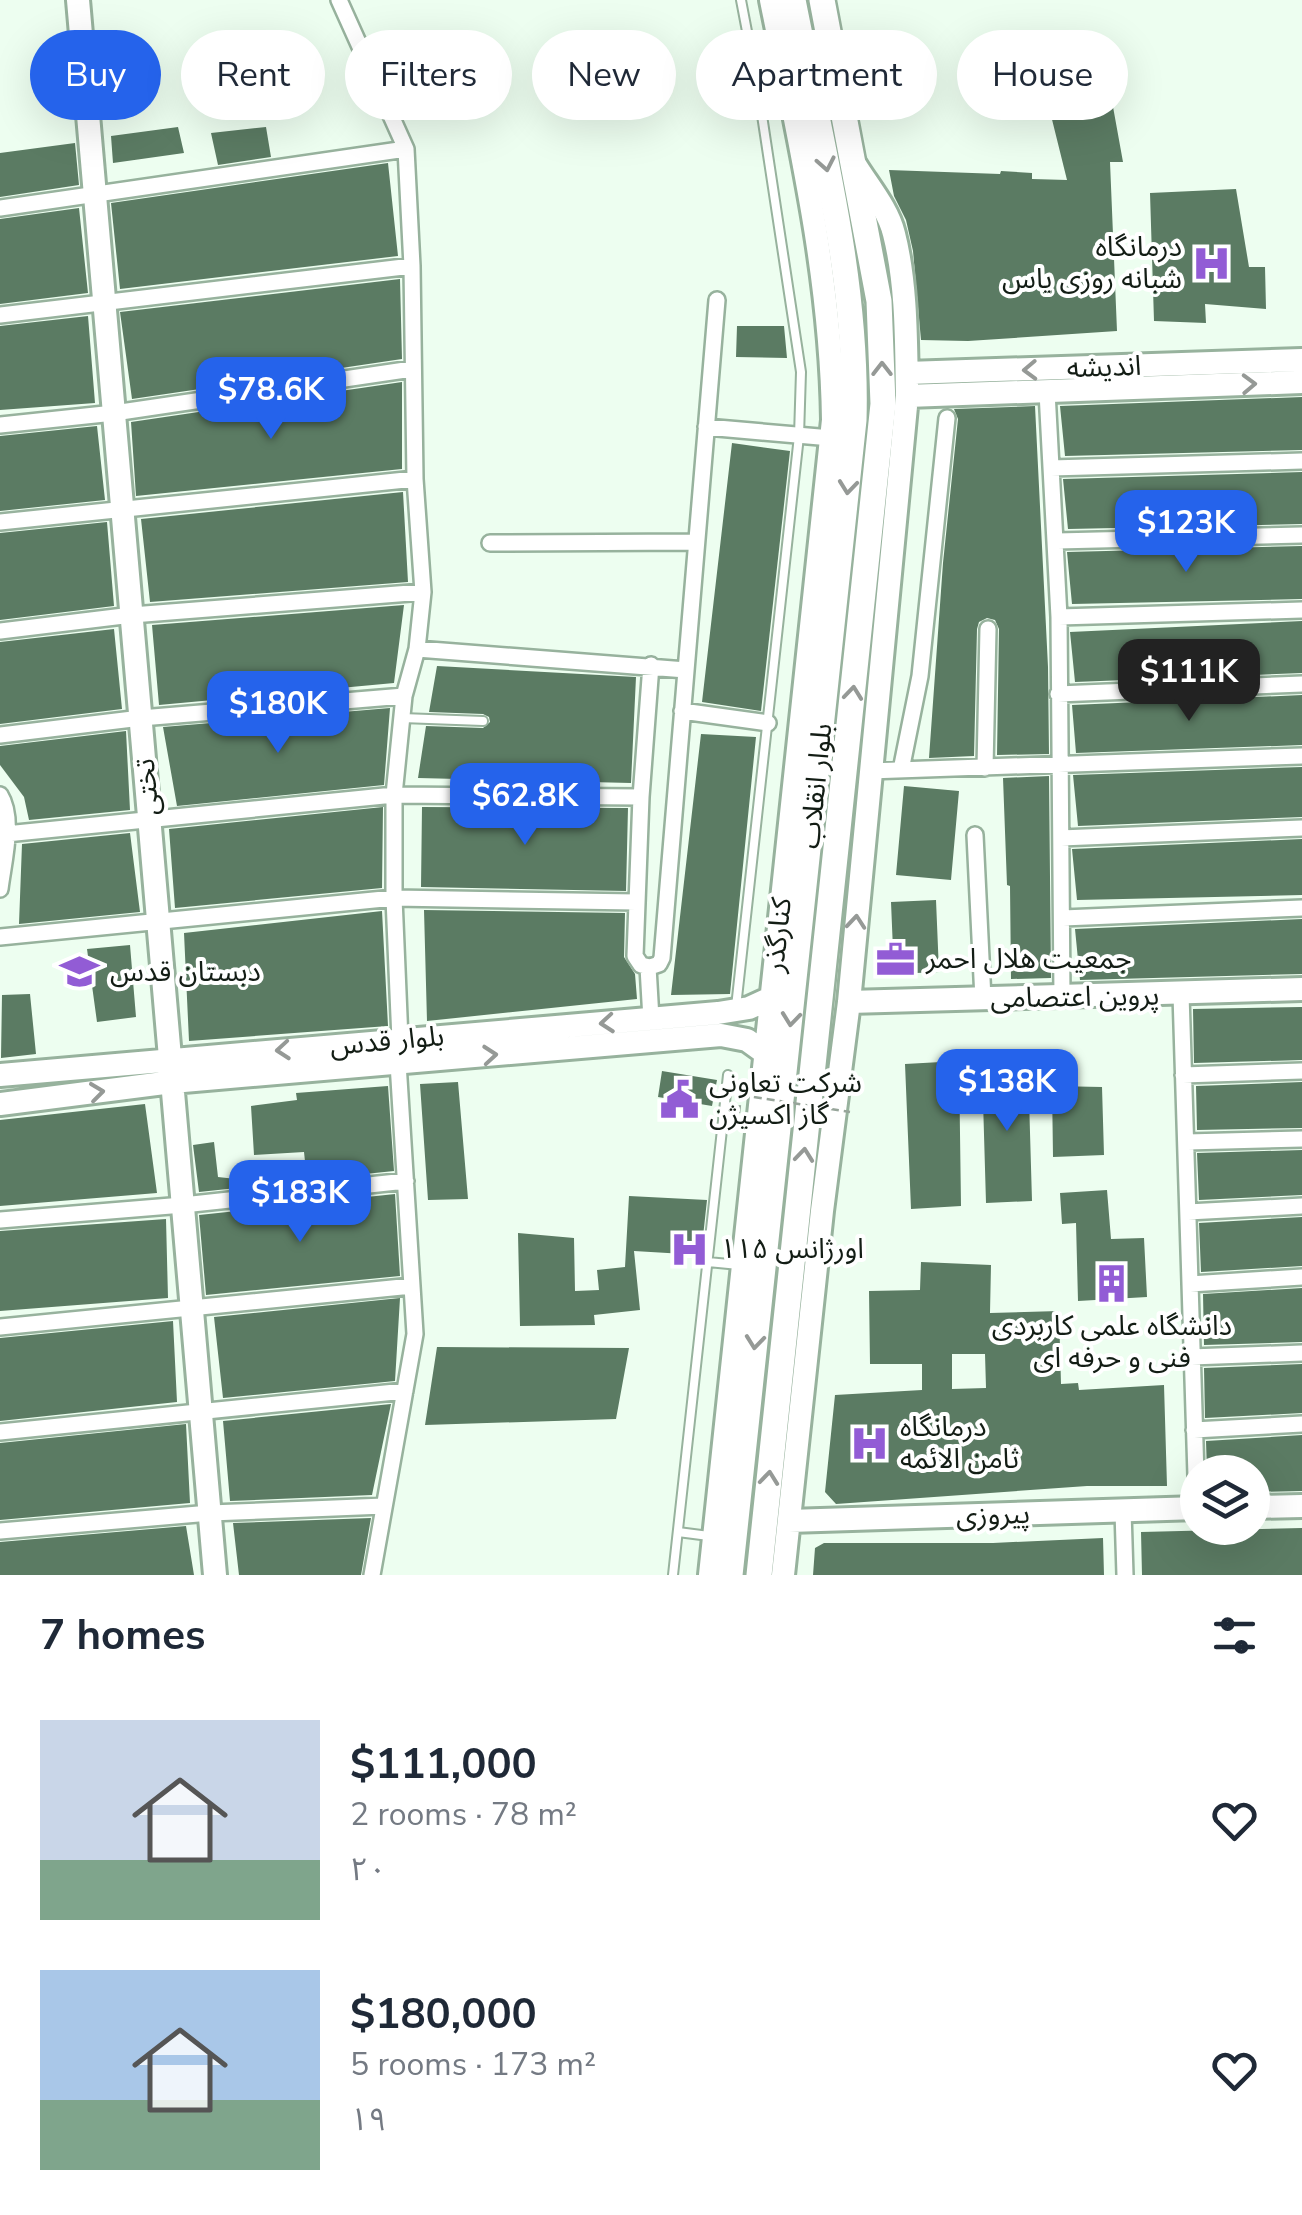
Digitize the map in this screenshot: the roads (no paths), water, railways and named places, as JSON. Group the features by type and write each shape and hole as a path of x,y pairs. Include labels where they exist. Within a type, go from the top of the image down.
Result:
{"main road":[{"name":"تختی","path":"78,0 216,1575"},
{"name":"بلوار انقلاب","path":"759,1575 810,1211 881,422 879,301 822,0"},
{"name":"بلوار انقلاب","path":"720,1560 801,827 835,605 850,470 855,368 842,248 784,6"},
{"name":"کنارگذر","path":"720,1560 743,1266 760,1205 771,998 801,827 831,438 832,368 822,258 784,6"},
{"path":"783,1575 810,1211 849,1002 869,771 916,384 894,233 854,164"},
{"name":"اندیشه","path":"916,384 1047,392 1302,360"},
{"name":"اندیشه","path":"916,384 1189,375 1302,382"},
{"path":"835,605 862,608"},
{"name":"پروین اعتصامی","path":"849,1002 1302,988"},
{"name":"بلوار قدس","path":"0,1074 171,1071 651,1030 771,998"},
{"name":"بلوار قدس","path":"651,1030 747,1040 766,1053"},
{"name":"بلوار قدس","path":"0,1104 171,1071"},
{"path":"1270,1507 1302,1506"},
{"name":"پیروزی","path":"789,1521 1180,1509"}],"street":[{"path":"340,0 406,149 422,592 417,649 404,696 394,796 399,1052 415,1334 372,1575"},
{"path":"0,208 406,149"},
{"path":"0,315 412,266"},
{"path":"651,665 636,902 636,956 648,967 659,964 662,958 717,300"},
{"path":"0,425 114,414 412,369"},
{"path":"1047,392 1059,617 1062,996"},
{"path":"902,770 920,676 947,418"},
{"path":"706,427 831,438"},
{"path":"1051,468 1302,461"},
{"path":"0,522 415,479"},
{"path":"1057,541 1302,536"},
{"path":"490,543 696,542"},
{"path":"0,631 132,615 422,592"},
{"path":"1059,617 1302,610"},
{"path":"985,768 988,629"},
{"path":"417,649 686,670"},
{"path":"1058,694 1302,684"},
{"path":"0,735 141,718 404,696"},
{"path":"682,712 768,723"},
{"path":"869,771 1302,756"},
{"path":"0,795 5,802 0,889"},
{"path":"4,826 150,819 394,796 641,797"},
{"path":"1061,838 1302,828"},
{"path":"975,835 983,999"},
{"path":"0,937 394,898 636,902"},
{"path":"1062,918 1302,908"},
{"path":"648,967 651,1030"},
{"path":"1181,994 1195,1455"},
{"path":"1183,1075 1302,1071"},
{"path":"1187,1142 1302,1139"},
{"path":"0,1220 183,1206 406,1181"},
{"path":"1188,1212 1302,1206"},
{"path":"1190,1284 1302,1278"},
{"path":"0,1327 412,1286"},
{"path":"1191,1356 1302,1353"},
{"path":"0,1432 405,1391"},
{"path":"1194,1430 1302,1424"},
{"path":"0,1531 210,1513 384,1506"},
{"path":"1123,1511 1125,1575"}],"lane":[{"path":"736,1010 799,436 802,372 758,89 740,0"},
{"path":"401,718 483,721"},
{"path":"673,1575 728,1074"},
{"path":"708,1262 743,1266"},
{"path":"678,1532 720,1560"}],"place":[{"name":"درمانگاه شبانه روزی یاس","path":"1212,263"},
{"name":"جمعیت هلال احمر","path":"896,959"},
{"name":"دبستان قدس","path":"80,972"},
{"name":"شرکت تعاونی گاز اکسیژن","path":"679,1099"},
{"name":"اورژانس ۱۱۵","path":"690,1249"},
{"name":"دانشگاه علمی کاربردی فنی و حرفه ای","path":"1112,1283"},
{"name":"درمانگاه ثامن الائمه","path":"870,1443"}]}
